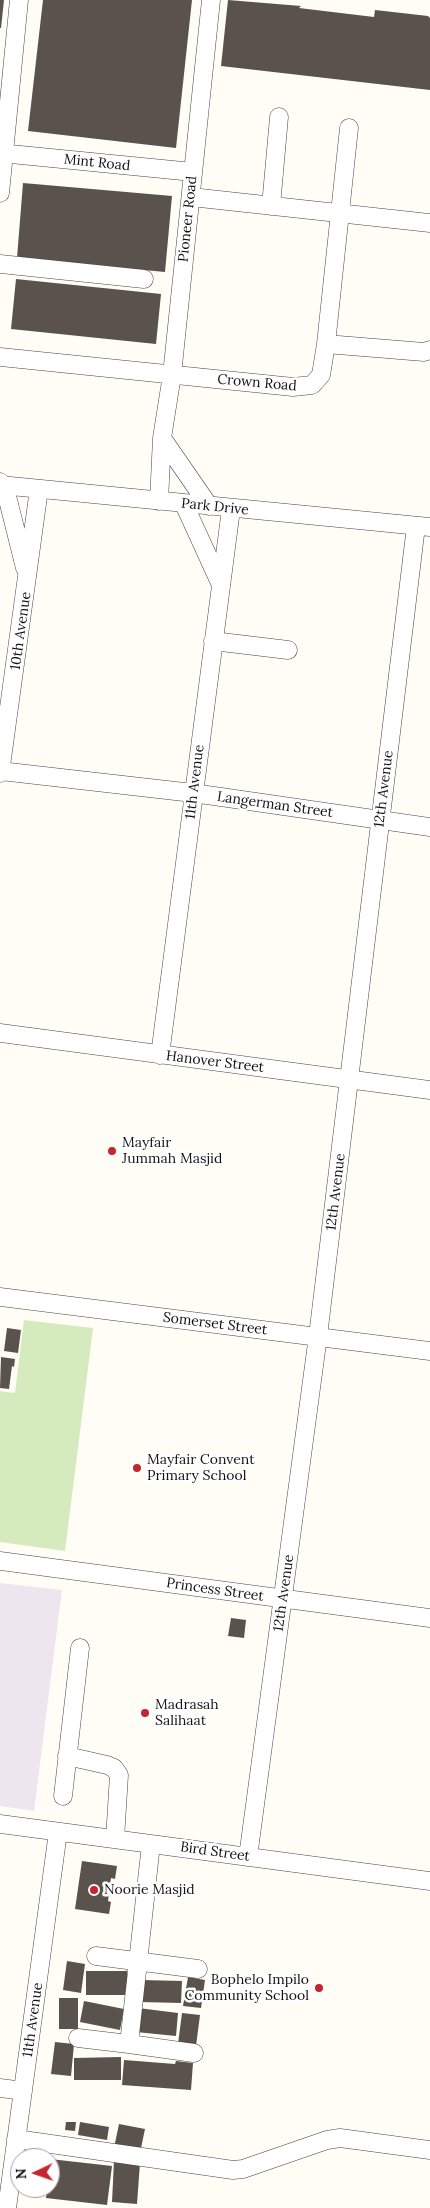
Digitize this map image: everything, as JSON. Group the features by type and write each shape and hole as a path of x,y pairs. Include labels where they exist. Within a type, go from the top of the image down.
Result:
{"street":[{"path":"0,193 2,153 18,0"},
{"name":"Pioneer Road","path":"159,501 162,438 172,375 211,0"},
{"path":"271,206 279,116"},
{"name":"Crown Road","path":"0,357 307,387 317,382 326,344 349,128"},
{"name":"Mint Road","path":"2,153 193,172"},
{"path":"191,197 430,224"},
{"path":"0,264 144,279"},
{"path":"326,344 424,352 430,350"},
{"path":"162,438 209,506"},
{"path":"1,484 16,527 28,580"},
{"name":"Park Drive","path":"1,484 184,504 423,526"},
{"name":"10th Avenue","path":"0,771 40,489"},
{"path":"184,504 221,585"},
{"name":"11th Avenue","path":"160,1055 231,508"},
{"name":"12th Avenue","path":"248,1856 318,1336 380,820 423,526"},
{"path":"214,641 288,650"},
{"name":"Langerman Street","path":"0,771 193,793 430,827"},
{"name":"Hanover Street","path":"0,1033 430,1090"},
{"name":"Somerset Street","path":"0,1297 430,1351"},
{"name":"Princess Street","path":"0,1562 430,1618"},
{"path":"63,1796 80,1648"},
{"path":"67,1756 107,1765 114,1768 119,1776 115,1839"},
{"name":"Bird Street","path":"0,1824 430,1881"},
{"name":"11th Avenue","path":"7,2208 58,1832"},
{"path":"129,2044 151,1844"},
{"path":"96,1956 198,1969"},
{"path":"78,2038 194,2053"},
{"path":"0,2088 23,2091"},
{"path":"16,2139 233,2170 243,2169 327,2140 340,2138 430,2150"}],"shaded area":[{"path":"0,1583 62,1590 34,1811 0,1806"}],"green space":[{"path":"24,1320 93,1328 65,1551 0,1542 0,1391 15,1393"}],"building":[{"path":"0,0 4,0 1,28 0,28"},
{"path":"43,0 192,0 176,148 28,131"},
{"path":"228,0 301,6 299,8 374,17 375,10 428,16 430,18 430,90 221,66"},
{"path":"23,183 172,196 165,272 17,258"},
{"path":"16,279 161,294 156,344 11,329"},
{"path":"7,1328 21,1330 18,1353 4,1351"},
{"path":"1,1357 15,1359 14,1367 12,1366 9,1389 0,1388"},
{"path":"231,1618 246,1620 244,1638 228,1636"},
{"name":"Noorie Masjid","path":"82,1861 117,1866 115,1879 111,1878 108,1901 111,1902 109,1914 75,1909"},
{"path":"67,1961 85,1964 81,1993 63,1990"},
{"path":"86,1971 127,1971 127,1995 86,1995"},
{"path":"188,1977 205,1980 201,2008 183,2006"},
{"path":"141,1980 182,1981 181,2003 140,2002"},
{"path":"59,1998 78,1998 78,2029 59,2029"},
{"path":"84,2001 124,2009 120,2030 80,2022"},
{"path":"138,2008 178,2013 176,2036 136,2032"},
{"path":"182,2013 200,2015 196,2046 178,2044"},
{"path":"55,2042 74,2044 71,2076 51,2074"},
{"path":"121,2057 121,2080 74,2080 74,2058"},
{"path":"124,2060 175,2064 176,2061 193,2063 191,2090 122,2085"},
{"path":"66,2122 76,2122 75,2131 65,2130"},
{"path":"80,2122 109,2127 107,2140 78,2135"},
{"path":"119,2124 145,2129 140,2153 114,2148"},
{"path":"60,2160 112,2166 107,2205 46,2198 60,2198"},
{"path":"114,2161 140,2163 137,2204 112,2202"}],"place":[{"name":"Mayfair Jummah Masjid","path":"112,1151"},
{"name":"Mayfair Convent Primary School","path":"137,1468"},
{"name":"Madrasah Salihaat","path":"145,1713"},
{"name":"Noorie Masjid","path":"94,1890"},
{"name":"Bophelo Impilo Community School","path":"319,1988"}]}
